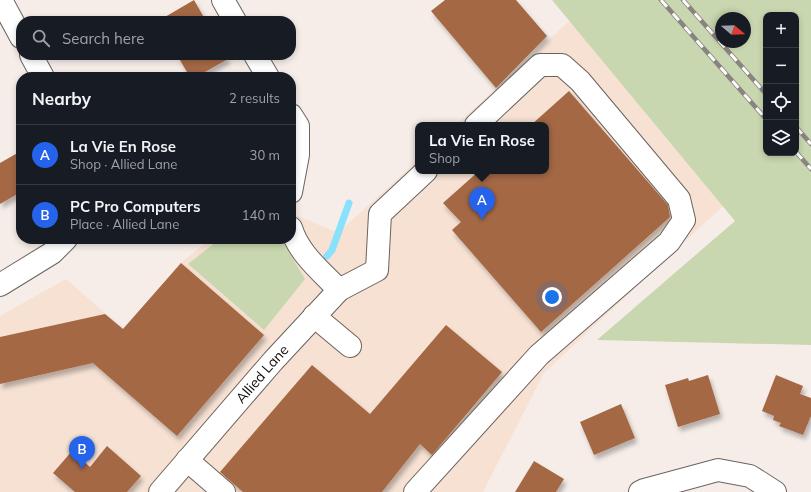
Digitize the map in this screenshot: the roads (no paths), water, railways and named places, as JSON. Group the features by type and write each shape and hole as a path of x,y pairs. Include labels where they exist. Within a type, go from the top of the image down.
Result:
{"street":[{"path":"1,0 16,28"},
{"path":"223,0 232,16"},
{"path":"34,60 40,72"},
{"path":"258,60 265,72"},
{"path":"415,492 539,355 669,242 684,220 679,199 580,81 562,65 540,65 479,122"},
{"path":"296,123 298,126 298,155 296,166"},
{"name":"Allied Lane","path":"160,492 273,361 339,290 377,270 380,214 423,174"},
{"path":"296,242 302,252 339,290"},
{"path":"0,285 52,253 61,244"},
{"path":"314,316 350,346"},
{"path":"187,460 224,492"},
{"path":"640,492 718,470 750,476 775,492"}],"waterway":[{"path":"327,256 332,250 349,203"}],"railway":[{"path":"661,0 763,116"},
{"path":"683,0 763,91"},
{"path":"799,130 811,144"},
{"path":"799,155 811,169"}],"place":[{"name":"La Vie En Rose","path":"482,220"},
{"name":"PC Pro Computers","path":"82,469"}]}
